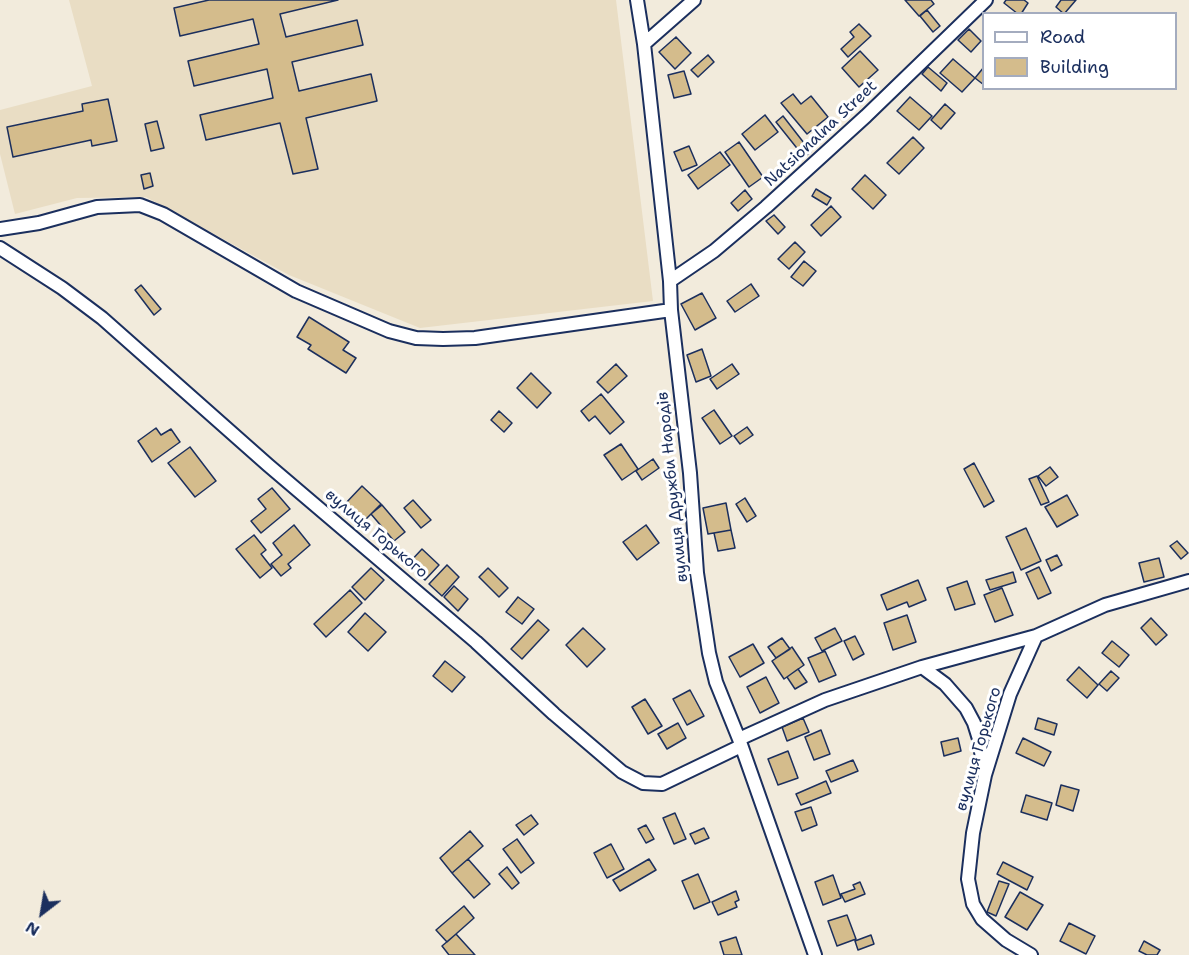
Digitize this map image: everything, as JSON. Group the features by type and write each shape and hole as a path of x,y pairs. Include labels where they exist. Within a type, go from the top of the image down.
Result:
{"street":[{"name":"вулиця Дружби Народів","path":"637,0 644,44 670,281 671,310 690,473 697,573 709,653 716,682 740,742 815,955"},
{"path":"644,44 694,0"},
{"name":"Natsionalna Street","path":"670,281 714,251 792,184 986,0"},
{"path":"0,229 39,223 98,207 140,205 163,214 296,291 389,331 416,338 475,338 671,310"},
{"name":"вулиця Горького","path":"0,248 62,288 102,318 268,465 468,634 554,714 622,772 643,783 662,784 825,700 922,667 1036,636 1105,605 1189,581"},
{"name":"вулиця Горького","path":"1030,955 1006,940 977,912 970,895 968,879 972,843 985,775 1010,694 1036,636"},
{"path":"922,667 945,684 966,708 979,739 985,775"}],"shaded area":[{"path":"69,0 616,0 653,301 420,328 289,275 146,197 77,198 15,214 0,154 0,110 92,86"}],"building":[{"path":"209,0 338,0 280,14 286,37 357,20 363,45 292,62 299,91 371,74 377,101 306,118 318,169 293,174 280,123 206,140 200,115 273,98 267,69 194,86 188,61 259,44 253,19 180,36 174,8"},
{"path":"905,0 931,0 934,4 919,16"},
{"path":"1006,0 1024,0 1028,3 1022,12 1015,12 1004,3"},
{"path":"1061,0 1076,0 1066,12 1062,12 1056,7"},
{"path":"927,10 940,26 933,32 920,16"},
{"path":"859,24 871,36 848,57 841,49 854,37 850,32"},
{"path":"969,29 981,41 971,52 958,40"},
{"path":"676,37 691,53 675,69 659,52"},
{"path":"860,51 878,70 859,87 842,68"},
{"path":"708,55 714,62 698,77 691,70"},
{"path":"953,59 975,78 962,92 940,73"},
{"path":"928,67 947,83 941,91 922,74"},
{"path":"982,69 982,83 975,78"},
{"path":"684,71 691,94 674,98 668,75"},
{"path":"793,94 801,104 811,96 828,117 807,134 781,103"},
{"path":"910,97 932,116 919,130 897,111"},
{"path":"108,99 117,141 92,146 91,140 13,157 7,127 83,111 82,104"},
{"path":"945,104 955,113 941,129 931,120"},
{"path":"765,115 778,132 755,150 742,134"},
{"path":"783,116 811,152 804,157 776,122"},
{"path":"157,121 164,148 151,151 145,124"},
{"path":"913,137 924,148 899,174 887,163"},
{"path":"739,142 763,177 749,187 725,152"},
{"path":"689,146 697,165 682,171 674,152"},
{"path":"720,152 730,165 698,189 688,175"},
{"path":"150,173 153,186 144,189 141,175"},
{"path":"865,175 886,195 873,209 852,189"},
{"path":"816,189 831,198 827,205 812,196"},
{"path":"745,190 752,199 738,211 731,203"},
{"path":"831,206 841,217 821,236 811,225"},
{"path":"774,215 785,227 778,234 766,221"},
{"path":"795,242 805,252 789,269 778,259"},
{"path":"804,261 816,271 803,286 791,277"},
{"path":"751,284 759,296 735,312 727,301"},
{"path":"141,285 161,309 154,315 135,290"},
{"path":"702,293 716,318 695,330 681,304"},
{"path":"309,317 349,342 343,350 356,358 346,373 308,349 311,345 297,337"},
{"path":"702,349 711,376 696,382 687,355"},
{"path":"616,364 627,376 608,393 597,382"},
{"path":"732,364 739,374 717,389 710,379"},
{"path":"531,373 551,393 537,408 517,388"},
{"path":"601,394 624,422 610,434 595,416 589,421 581,411"},
{"path":"714,410 732,436 720,444 702,418"},
{"path":"499,411 512,423 504,432 491,420"},
{"path":"747,427 753,435 740,444 734,436"},
{"path":"156,428 161,435 171,429 180,442 152,462 138,441"},
{"path":"621,444 638,469 622,480 604,455"},
{"path":"190,447 216,481 195,497 168,463"},
{"path":"653,459 659,468 642,480 636,471"},
{"path":"974,463 994,501 984,507 964,469"},
{"path":"1050,467 1058,477 1046,486 1038,476"},
{"path":"1037,476 1049,502 1041,505 1029,479"},
{"path":"362,486 381,504 363,522 344,505"},
{"path":"272,488 290,509 261,533 251,521 266,509 258,499"},
{"path":"1067,495 1078,515 1057,527 1045,507"},
{"path":"745,498 756,516 747,522 736,504"},
{"path":"413,500 431,520 421,528 404,508"},
{"path":"726,503 731,530 708,534 703,508"},
{"path":"382,505 405,532 394,541 371,514"},
{"path":"294,525 310,545 288,564 291,568 281,576 271,564 282,555 273,543"},
{"path":"646,525 659,543 637,560 623,542"},
{"path":"1026,528 1041,561 1021,570 1006,537"},
{"path":"731,530 735,548 718,551 714,533"},
{"path":"254,535 266,550 261,554 272,568 260,578 236,549"},
{"path":"1177,541 1188,553 1181,559 1170,546"},
{"path":"422,549 439,565 425,580 408,564"},
{"path":"1057,555 1062,565 1051,571 1046,560"},
{"path":"1159,558 1164,577 1144,582 1139,563"},
{"path":"447,565 459,577 442,596 429,584"},
{"path":"1039,567 1051,593 1038,599 1026,573"},
{"path":"371,568 384,580 365,600 352,587"},
{"path":"488,568 508,588 499,597 479,577"},
{"path":"1013,572 1016,582 990,590 986,580"},
{"path":"918,580 926,600 909,607 907,602 887,610 881,595"},
{"path":"967,581 975,604 955,610 947,588"},
{"path":"454,586 468,599 458,611 444,597"},
{"path":"1002,588 1013,615 995,622 984,595"},
{"path":"350,590 362,603 326,637 314,624"},
{"path":"518,597 534,609 522,624 506,612"},
{"path":"365,613 386,632 368,651 348,632"},
{"path":"907,615 916,642 893,650 884,623"},
{"path":"1151,618 1167,635 1156,645 1141,628"},
{"path":"538,620 549,630 522,659 511,649"},
{"path":"583,628 605,649 587,667 566,645"},
{"path":"835,628 842,641 822,651 815,638"},
{"path":"855,636 864,654 853,660 844,641"},
{"path":"782,638 790,649 776,658 768,647"},
{"path":"1112,641 1129,655 1119,667 1102,653"},
{"path":"753,644 764,663 740,677 729,657"},
{"path":"792,647 804,665 784,679 772,661"},
{"path":"825,651 836,675 819,682 808,658"},
{"path":"445,661 465,677 452,692 433,676"},
{"path":"1079,667 1098,685 1087,698 1067,680"},
{"path":"798,669 807,682 795,689 787,677"},
{"path":"1111,671 1119,678 1107,691 1099,684"},
{"path":"766,677 779,703 760,713 747,687"},
{"path":"690,690 704,716 687,725 673,699"},
{"path":"645,699 662,726 648,734 632,707"},
{"path":"803,718 809,732 787,741 782,727"},
{"path":"1038,718 1057,724 1054,735 1035,729"},
{"path":"678,723 686,738 667,749 658,734"},
{"path":"821,730 830,754 814,760 805,737"},
{"path":"958,738 961,751 944,756 941,742"},
{"path":"1023,738 1051,752 1044,766 1016,753"},
{"path":"788,751 798,778 778,785 768,759"},
{"path":"853,760 858,771 831,782 826,771"},
{"path":"826,781 831,793 801,805 796,794"},
{"path":"1061,785 1079,790 1073,811 1056,805"},
{"path":"1026,795 1052,803 1047,820 1021,812"},
{"path":"811,807 817,825 802,831 795,812"},
{"path":"675,813 686,839 674,844 663,818"},
{"path":"531,815 538,824 524,835 516,825"},
{"path":"646,825 654,839 646,843 638,829"},
{"path":"704,828 709,838 695,844 690,834"},
{"path":"470,831 483,846 452,873 440,858"},
{"path":"517,839 534,863 521,873 503,849"},
{"path":"611,844 624,869 607,878 594,853"},
{"path":"468,859 490,884 474,898 452,873"},
{"path":"649,859 656,870 620,891 613,880"},
{"path":"1003,862 1033,877 1027,890 997,874"},
{"path":"507,867 519,883 512,889 499,874"},
{"path":"698,874 710,902 694,909 682,881"},
{"path":"833,875 841,898 823,905 815,882"},
{"path":"999,881 1009,884 996,916 987,912"},
{"path":"860,882 865,894 845,902 841,894 855,889 853,885"},
{"path":"736,891 739,900 735,902 737,907 718,915 712,902"},
{"path":"1020,892 1043,905 1027,930 1005,917"},
{"path":"464,906 474,918 447,942 436,930"},
{"path":"847,915 856,939 837,946 828,921"},
{"path":"1069,923 1095,936 1086,954 1060,941"},
{"path":"456,934 475,955 449,955 442,946"},
{"path":"871,935 874,944 858,950 855,941"},
{"path":"736,937 742,955 724,955 720,942"},
{"path":"1144,941 1160,950 1157,955 1147,955 1139,951"}]}
